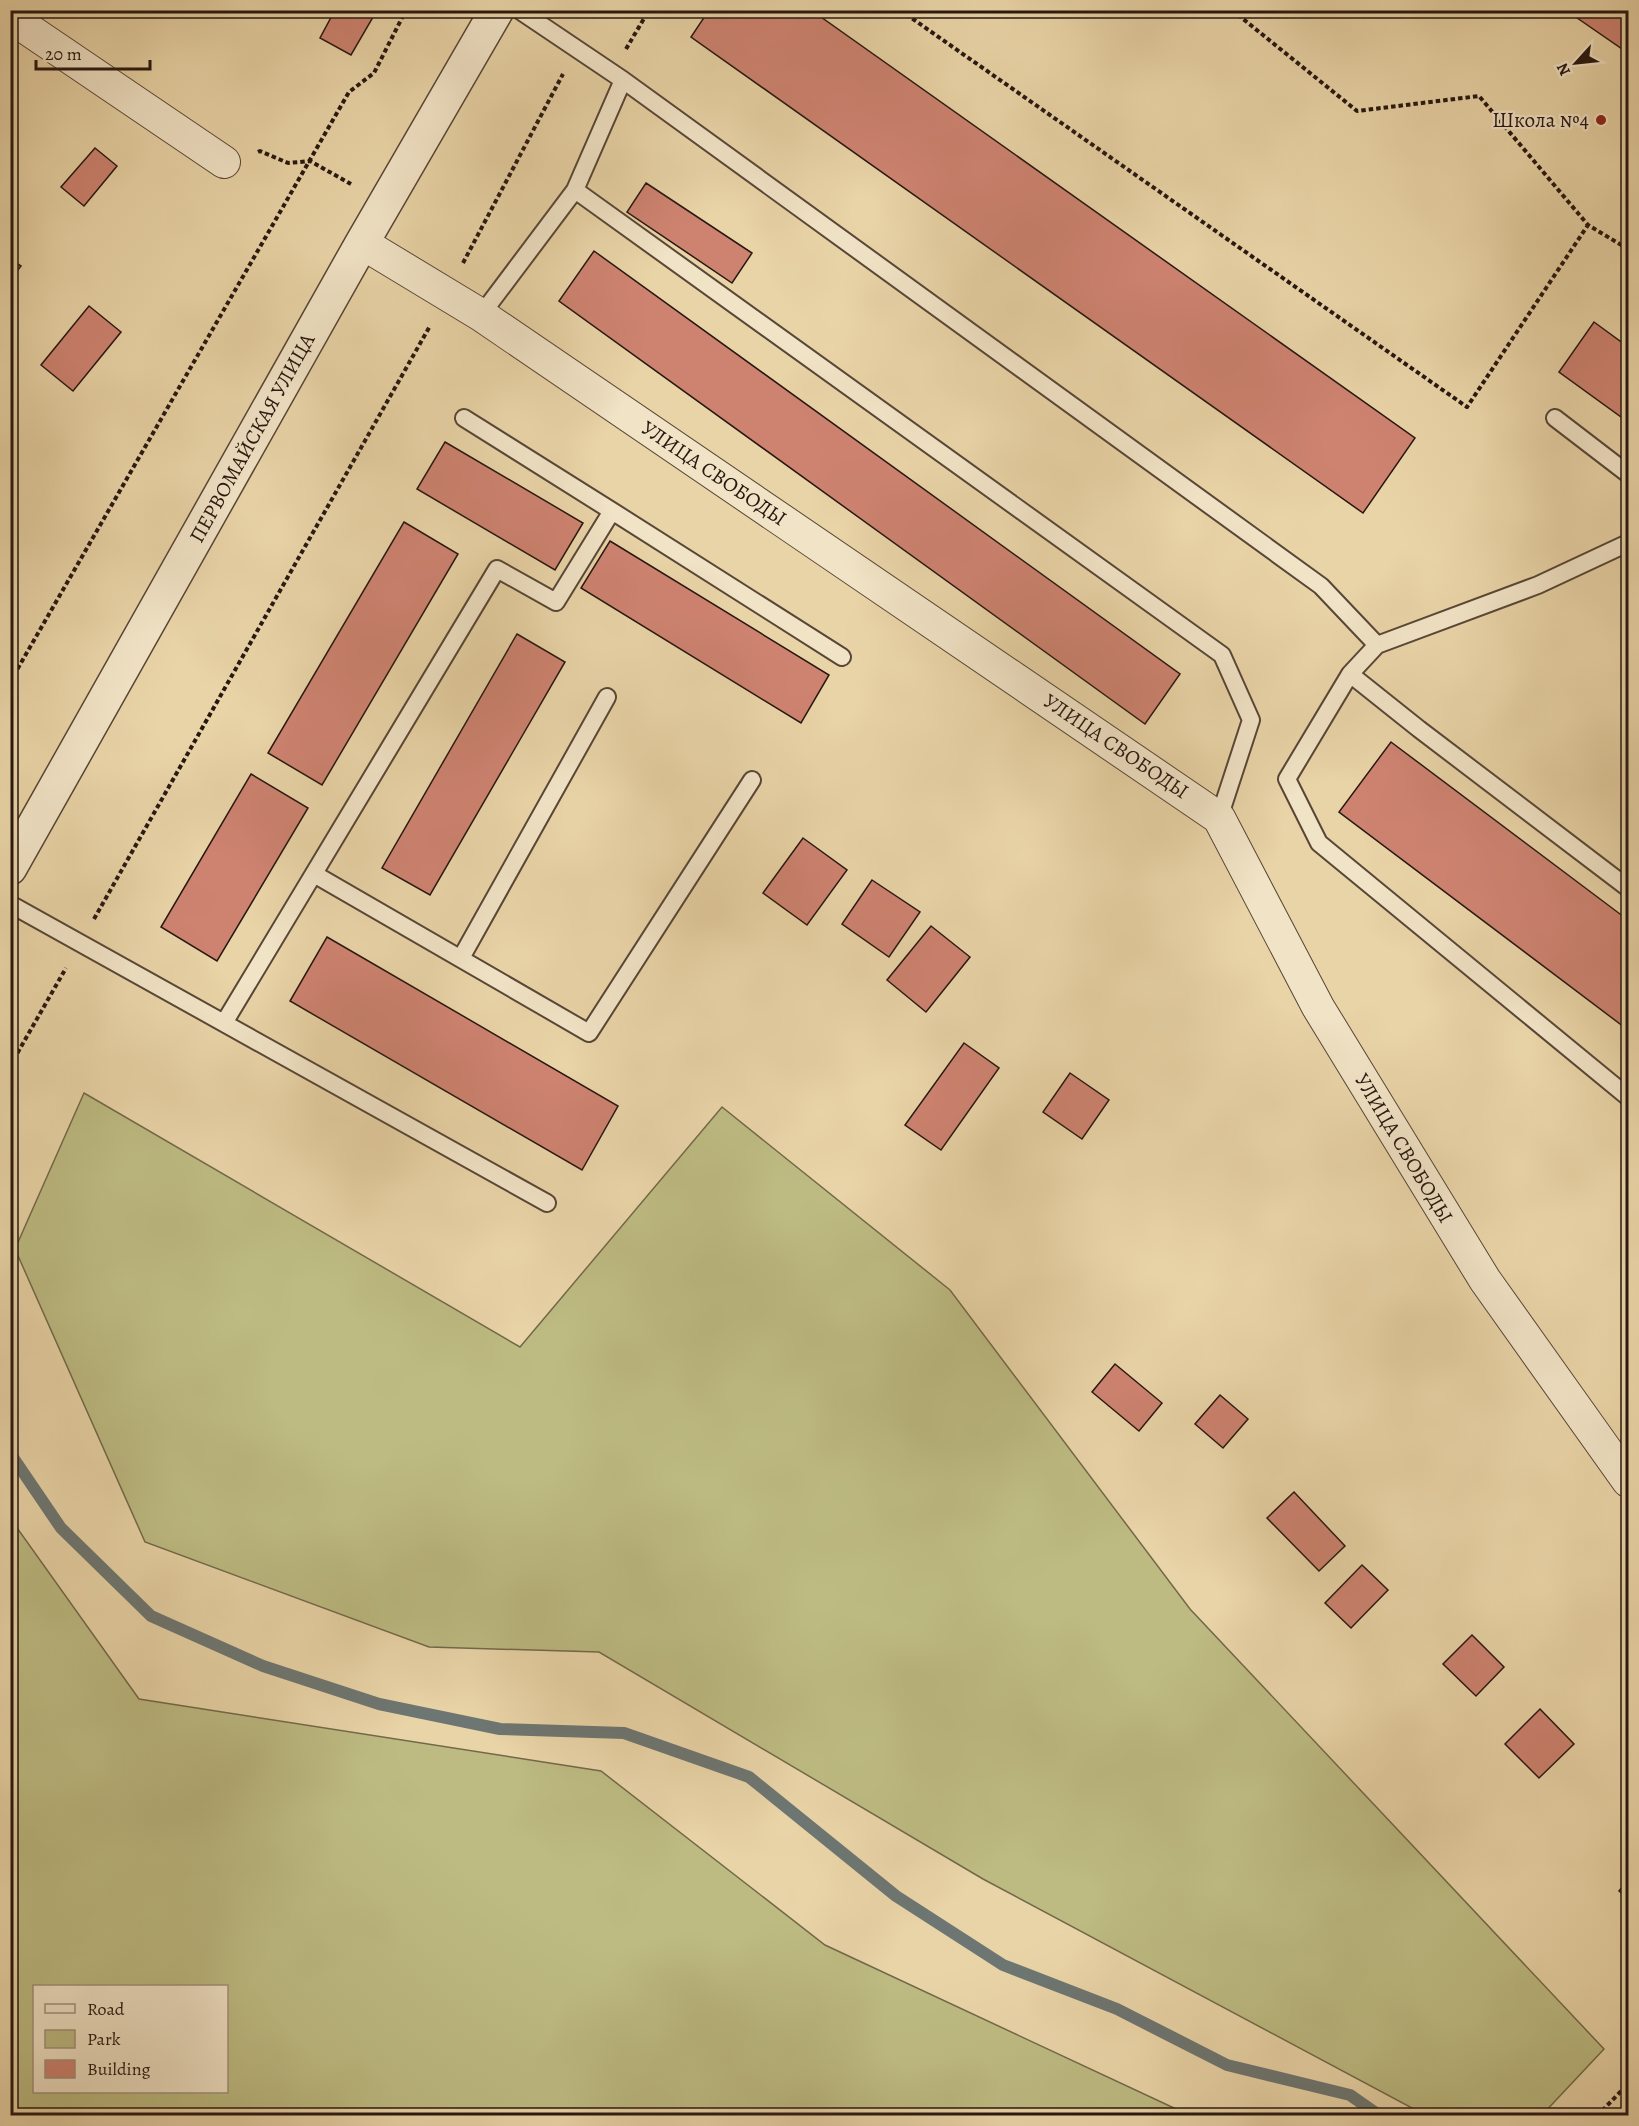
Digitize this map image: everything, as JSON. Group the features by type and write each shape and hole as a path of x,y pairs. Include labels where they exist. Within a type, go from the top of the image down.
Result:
{"street":[{"name":"ПЕРВОМАЙСКАЯ УЛИЦА","path":"10,868 496,10"},
{"path":"10,17 224,162"},
{"name":"УЛИЦА СВОБОДЫ","path":"362,243 481,315 1219,818 1318,1007 1479,1270 1629,1481"}],"lane":[{"path":"519,10 617,77 1321,586 1377,645"},
{"path":"481,315 575,190 617,77"},
{"path":"575,190 1222,655 1251,720 1219,818"},
{"path":"464,418 842,657"},
{"path":"1555,418 1629,474"},
{"path":"224,1023 497,569 556,602 612,511"},
{"path":"1629,543 1538,585 1377,645 1350,674 1287,779 1319,843 1629,1097"},
{"path":"1350,674 1629,888"},
{"path":"460,958 607,697"},
{"path":"314,874 589,1033 752,780"},
{"path":"10,904 547,1203"}],"path":[{"path":"10,682 349,92 374,73 406,10"},
{"path":"10,1066 447,294 567,66 617,77 649,10"},
{"path":"900,10 1467,407 1588,225"},
{"path":"1232,10 1357,111 1479,96 1588,225 1629,249"},
{"path":"224,162 242,160 260,151 288,163 310,161 351,184"},
{"path":"1597,2115 1629,2084"}],"green space":[{"path":"84,1093 520,1347 722,1107 950,1290 1190,1609 1604,2049 1542,2115 1425,2115 983,1879 599,1652 429,1647 145,1542 15,1249"},
{"path":"10,1518 139,1699 601,1771 825,1945 1189,2115 11,2115"}],"building":[{"path":"335,10 376,12 351,55 320,38"},
{"path":"709,10 811,10 1415,438 1363,513 691,37"},
{"path":"1628,10 1628,53 1567,11"},
{"path":"95,148 117,166 84,206 61,187"},
{"path":"646,183 752,253 732,283 627,212"},
{"path":"594,251 1180,674 1145,724 559,301"},
{"path":"10,259 21,266 10,280"},
{"path":"89,306 121,332 73,391 41,365"},
{"path":"1594,322 1628,347 1628,422 1559,372"},
{"path":"445,442 583,523 555,570 417,489"},
{"path":"404,522 458,554 322,785 268,753"},
{"path":"610,541 829,675 801,723 581,588"},
{"path":"517,634 565,662 430,895 382,868"},
{"path":"1391,742 1628,920 1628,1030 1339,812"},
{"path":"251,774 308,808 217,961 161,927"},
{"path":"803,838 847,870 807,925 763,893"},
{"path":"872,880 920,912 889,957 842,924"},
{"path":"931,926 970,957 926,1012 887,980"},
{"path":"327,937 618,1106 582,1170 290,1001"},
{"path":"964,1043 999,1068 941,1150 905,1125"},
{"path":"1070,1073 1109,1100 1082,1139 1043,1112"},
{"path":"1115,1364 1162,1403 1139,1431 1092,1392"},
{"path":"1220,1395 1248,1419 1223,1448 1195,1424"},
{"path":"1294,1492 1345,1546 1319,1571 1267,1518"},
{"path":"1362,1565 1388,1590 1351,1628 1325,1603"},
{"path":"1472,1635 1504,1667 1476,1696 1443,1664"},
{"path":"1540,1709 1574,1744 1539,1778 1505,1744"},
{"path":"1628,1880 1628,1899 1619,1891"}],"waterway":[{"path":"10,1453 61,1528 151,1616 263,1666 379,1704 500,1729 624,1733 749,1777 896,1896 1003,1965 1117,2009 1227,2065 1350,2095 1380,2116"}],"place":[{"name":"Школа №4","path":"1601,120"}]}
